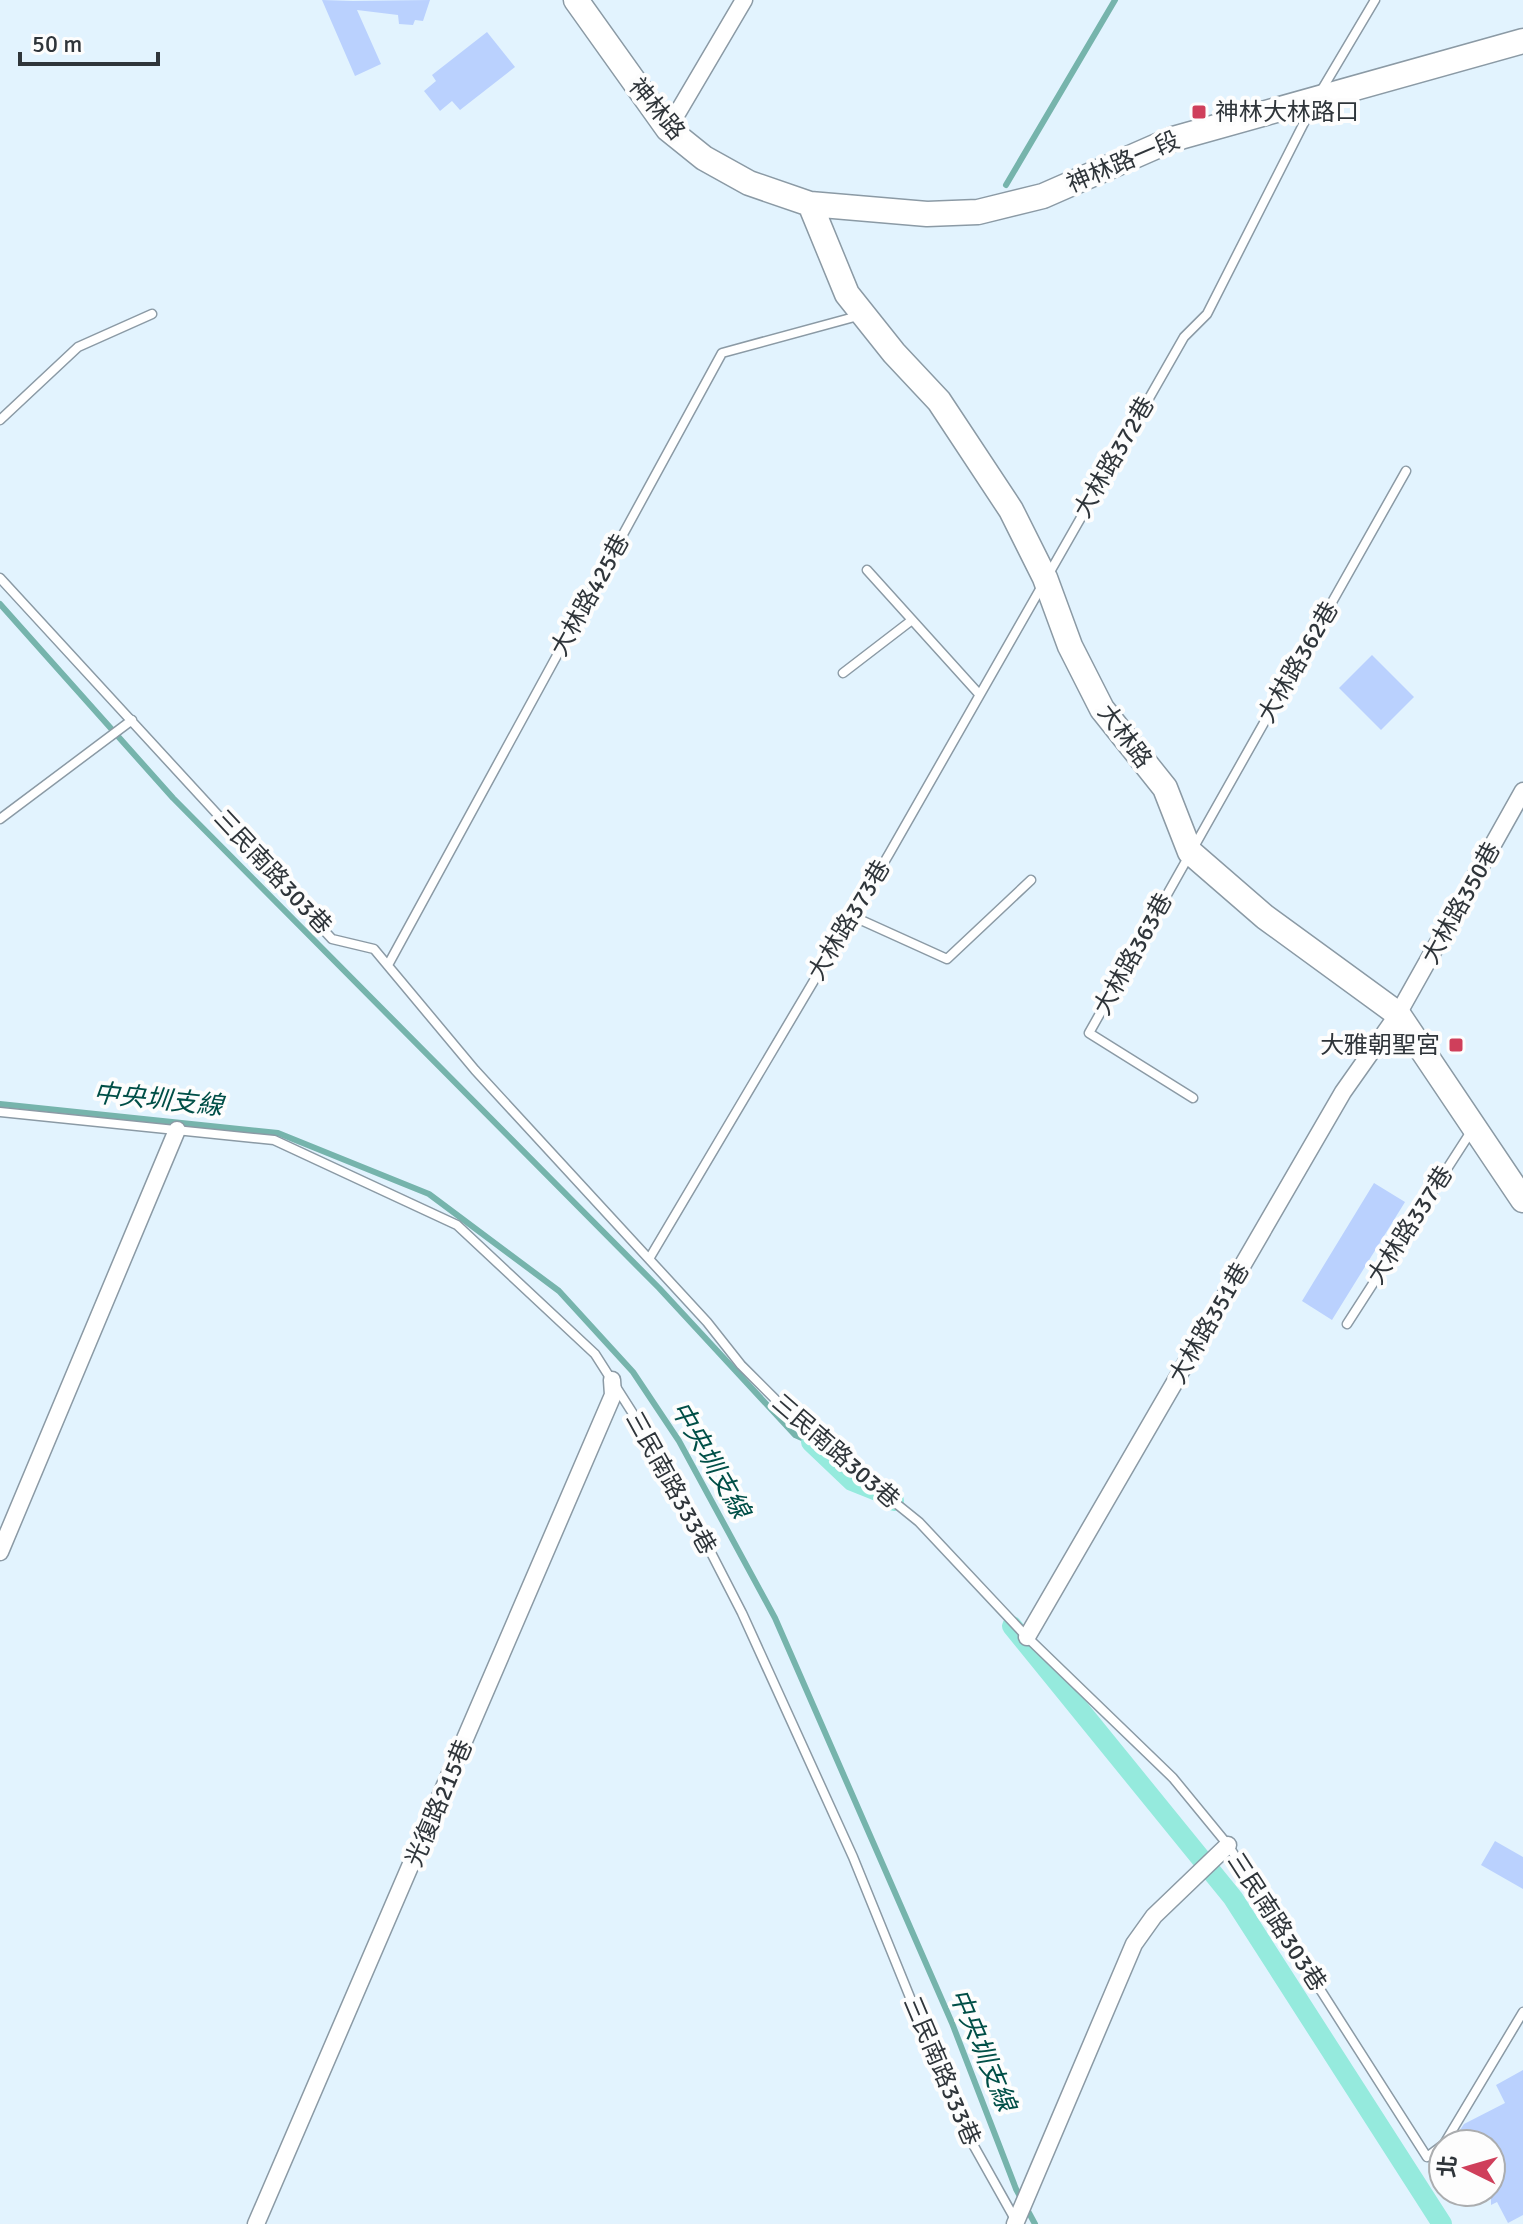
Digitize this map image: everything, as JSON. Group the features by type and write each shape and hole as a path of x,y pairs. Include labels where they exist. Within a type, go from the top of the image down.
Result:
{"street":[{"name":"神林路","path":"576,0 668,129 704,158 749,183 810,204"},
{"path":"668,129 744,0"},
{"name":"神林路一段","path":"810,204 927,214 978,212 1043,196 1173,139 1523,41"},
{"name":"大林路","path":"810,204 847,294 894,353 939,401 1011,510 1045,578 1070,646 1102,709 1165,788 1190,852 1265,917 1398,1014 1523,1200"},
{"name":"大林路350巷","path":"1398,1014 1523,791"},
{"name":"大林路351巷","path":"1027,1637 1343,1092 1398,1014"},
{"path":"0,1552 177,1130"},
{"name":"光復路215巷","path":"256,2224 613,1395 612,1380"},
{"path":"1017,2220 1134,1944 1154,1916 1182,1886 1227,1845"}],"lane":[{"name":"大林路372巷","path":"1045,578 1184,337 1207,314 1317,98 1375,0"},
{"path":"0,420 78,347 152,314"},
{"name":"大林路425巷","path":"388,965 722,353 863,315"},
{"name":"大林路362巷","path":"1190,852 1406,471"},
{"path":"867,570 979,694"},
{"name":"三民南路303巷","path":"0,578 332,939 374,949 475,1070 707,1322 741,1365 809,1433 919,1522 1027,1637 1173,1778 1227,1845 1427,2157"},
{"name":"大林路373巷","path":"649,1259 852,916 1045,578"},
{"path":"843,673 912,620"},
{"path":"0,819 132,720"},
{"name":"大林路363巷","path":"1190,852 1089,1033 1193,1098"},
{"path":"852,916 947,959 1031,880"},
{"name":"三民南路333巷","path":"0,1112 274,1140 457,1225 595,1354 667,1467 742,1613 853,1857 961,2123 1017,2220"},
{"name":"大林路337巷","path":"1347,1324 1474,1127"},
{"path":"1454,2128 1523,2012"}],"building":[{"path":"322,0 430,0 423,21 415,20 413,25 399,24 398,15 357,10 381,64 355,76"},
{"path":"487,32 515,67 460,110 452,101 440,111 424,91 436,81 432,75"},
{"path":"1372,655 1414,697 1381,730 1339,688"},
{"path":"1374,1183 1405,1202 1332,1320 1302,1301"},
{"path":"1495,1841 1523,1857 1523,1889 1481,1865"},
{"path":"1523,2070 1523,2215 1508,2223 1500,2208 1507,2208 1507,2128 1461,2128 1505,2103 1496,2085"}],"waterway":[{"path":"1006,185 1115,0"},
{"path":"0,604 173,798 659,1288 795,1435 811,1442"},
{"name":"中央圳支線","path":"0,1104 278,1133 429,1194 559,1291 633,1372 679,1441 775,1618 952,2023 1016,2189 1035,2224"},
{"path":"811,1442 852,1481 887,1495 894,1501"},
{"path":"1012,1626 1233,1898 1442,2224"}],"place":[{"name":"神林大林路口","path":"1199,112"},
{"name":"大雅朝聖宮","path":"1456,1045"}]}
